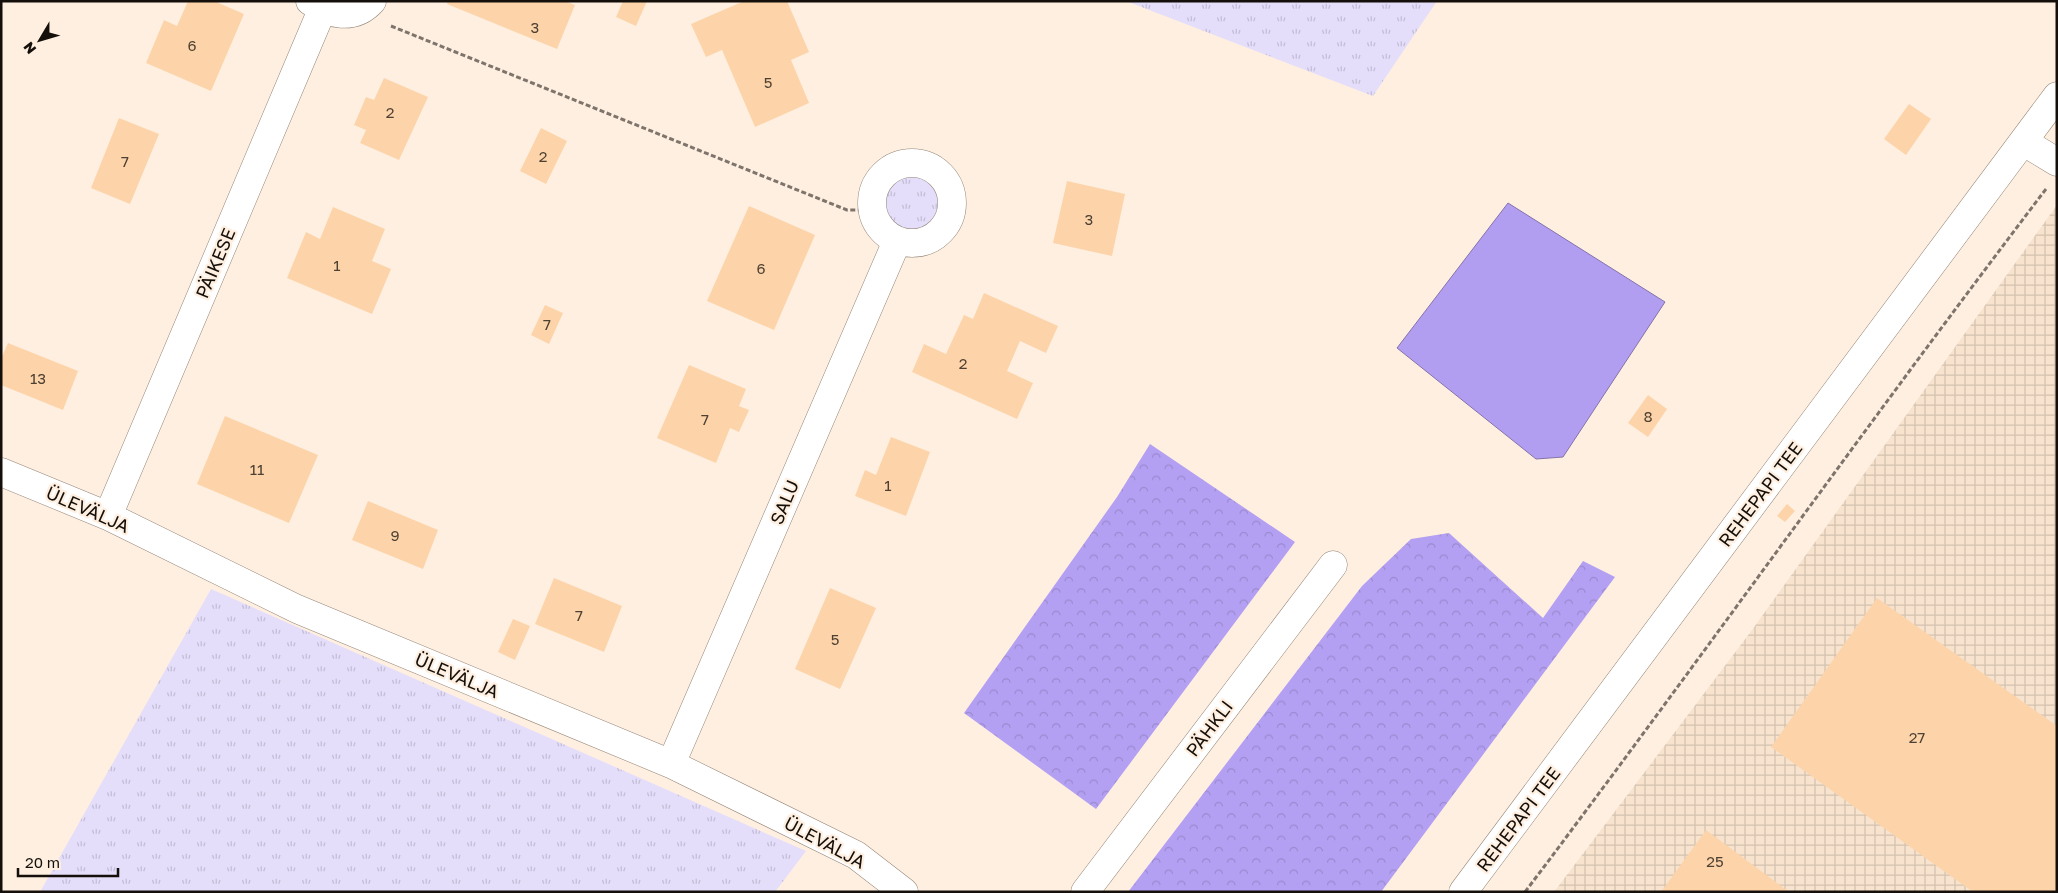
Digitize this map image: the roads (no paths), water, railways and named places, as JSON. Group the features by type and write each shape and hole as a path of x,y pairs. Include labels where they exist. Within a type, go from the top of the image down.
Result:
{"street":[{"name":"PÄIKESE","path":"108,516 316,6 334,14 345,14 364,6"},
{"name":"REHEPAPI TEE","path":"1463,892 2057,96"},
{"path":"2024,142 2054,172"},
{"path":"908,162 922,163 934,169 944,178 950,189 952,202 950,215 945,227 935,236 924,242 898,241 886,234 877,223 872,210 872,197 876,184 884,173 896,166 908,162"},
{"name":"SALU","path":"672,764 898,241"},
{"name":"ÜLEVÄLJA","path":"1,472 108,516 297,608 672,764 856,855 904,892"},
{"name":"PÄHKLI","path":"1085,892 1333,565"}]}
